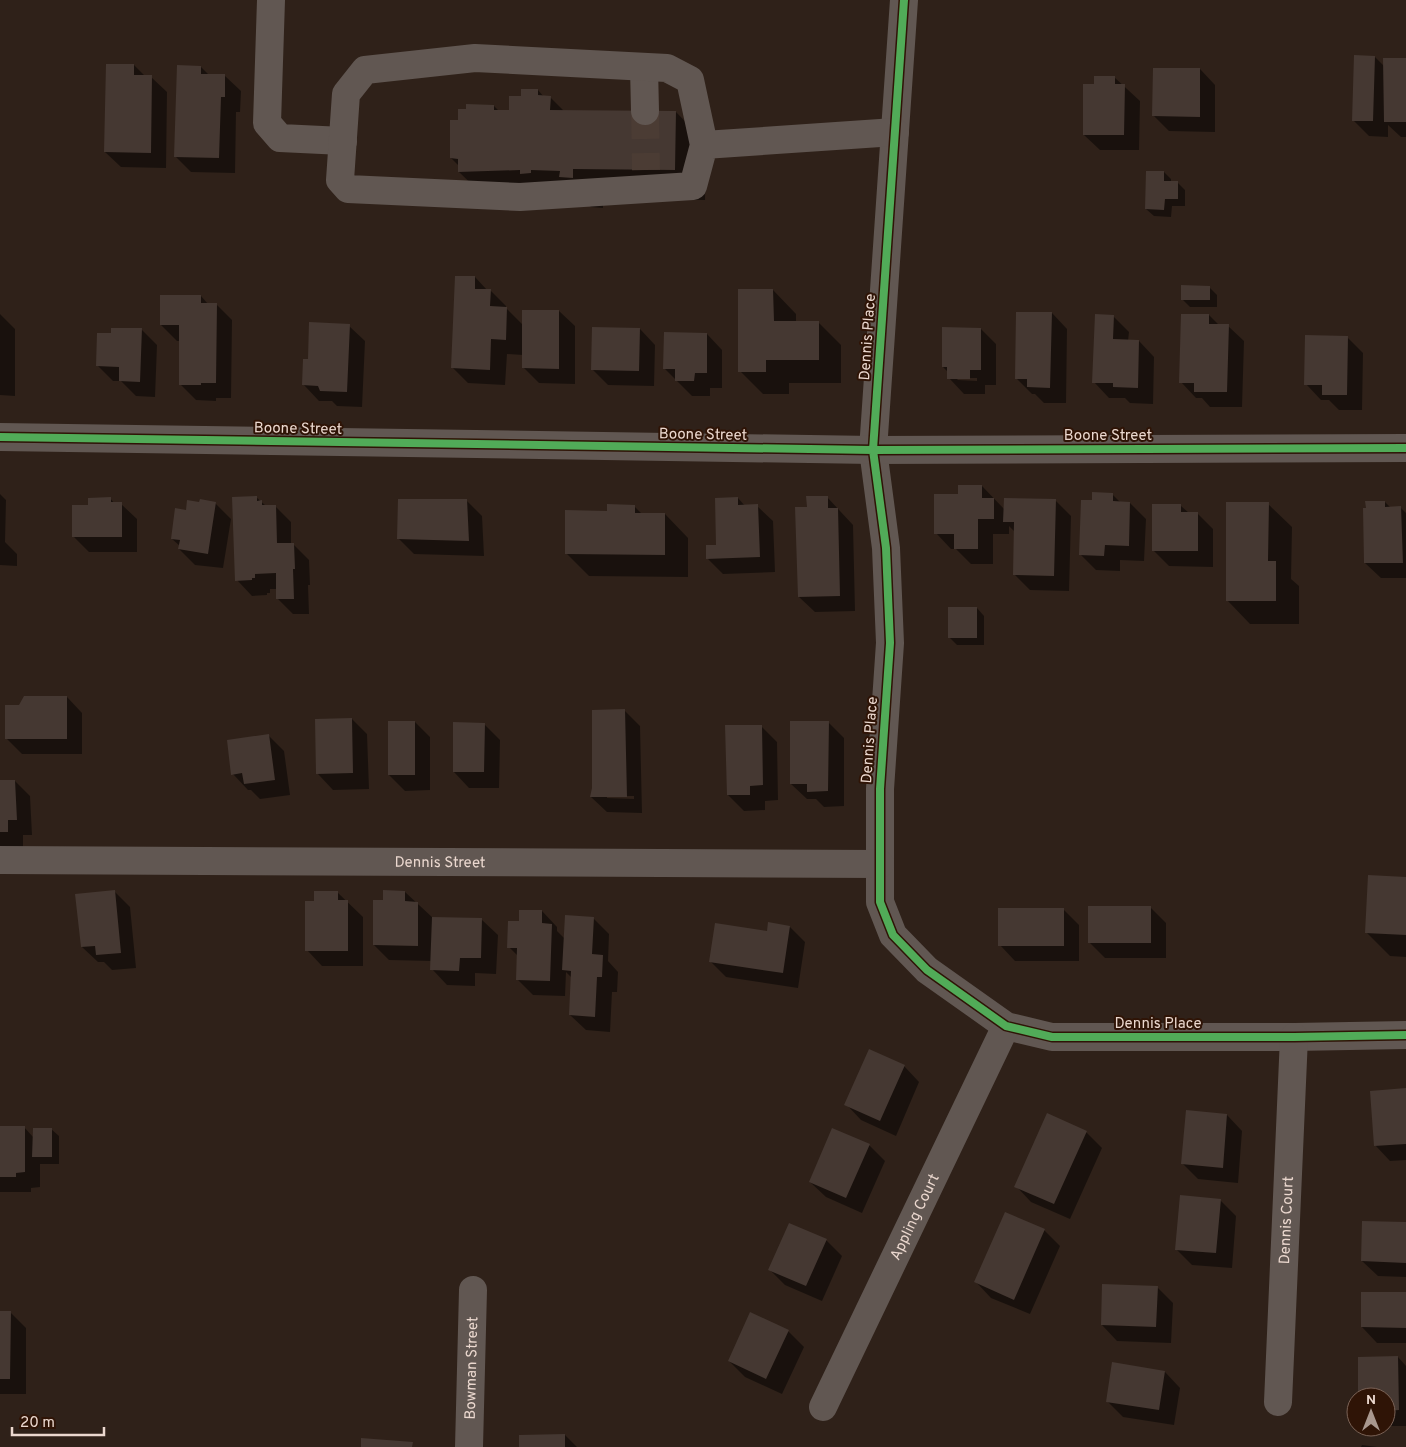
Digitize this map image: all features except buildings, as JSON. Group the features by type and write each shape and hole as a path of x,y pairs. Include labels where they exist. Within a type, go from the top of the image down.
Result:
{"street":[{"path":"271,0 266,123 280,138 343,142"},
{"name":"Dennis Place","path":"904,0 873,450 886,548 890,643 880,789 880,902 893,935 927,970 1006,1026 1052,1037 1406,1035"},
{"path":"475,58 644,67 667,68 690,80 704,145 693,186 647,179 520,197 348,189 340,180 346,94 365,70 475,58"},
{"path":"644,67 645,111"},
{"path":"704,145 895,132"},
{"name":"Boone Street","path":"0,437 873,450 1406,448"},
{"name":"Dennis Street","path":"0,860 880,864"},
{"name":"Appling Court","path":"823,1407 1006,1026"},
{"name":"Dennis Court","path":"1278,1402 1294,1037"},
{"name":"Bowman Street","path":"469,1447 473,1290"}],"tunnel":[{"path":"645,111 646,170"}],"cycle path":[{"path":"904,0 873,450 886,548 890,643 880,789 880,902 893,935 927,970 1006,1026 1052,1037 1406,1035"},
{"path":"0,437 873,450 1406,448"}]}
